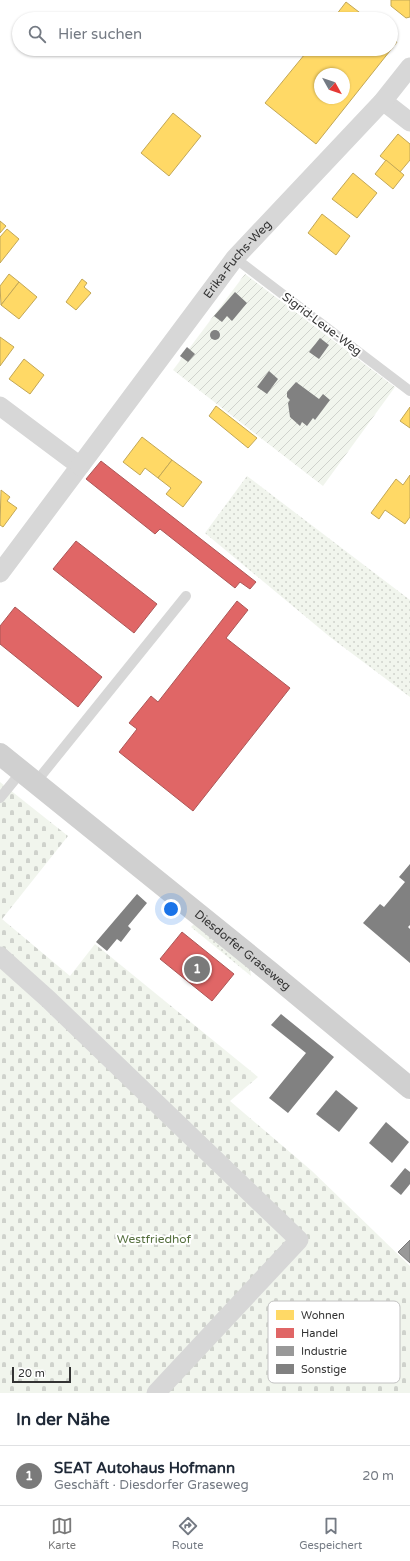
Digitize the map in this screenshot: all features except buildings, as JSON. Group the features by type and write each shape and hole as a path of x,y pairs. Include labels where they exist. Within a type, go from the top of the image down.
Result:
{"main road":[{"name":"Diesdorfer Graseweg","path":"0,754 410,1088"}],"street":[{"name":"Erika-Fuchs-Weg","path":"0,573 235,258 383,101 410,67"},
{"path":"383,101 410,122"},
{"path":"0,406 80,466"},
{"path":"0,956 48,998 299,1240 156,1393"}],"lane":[{"name":"Sigrid-Leue-Weg","path":"235,258 410,390"},
{"path":"0,798 29,777 186,596"}],"green space":[{"path":"245,274 395,387 323,486 173,370"},
{"path":"247,476 410,600 410,697 330,637 205,533"},
{"name":"Westfriedhof","path":"0,782 68,836 2,919 70,976 95,944 258,1077 230,1101 312,1171 410,1266 410,1393 0,1393"},
{"path":"194,924 250,969 251,976 191,927"}],"place":[{"name":"SEAT Autohaus Hofmann","path":"197,969"}]}
